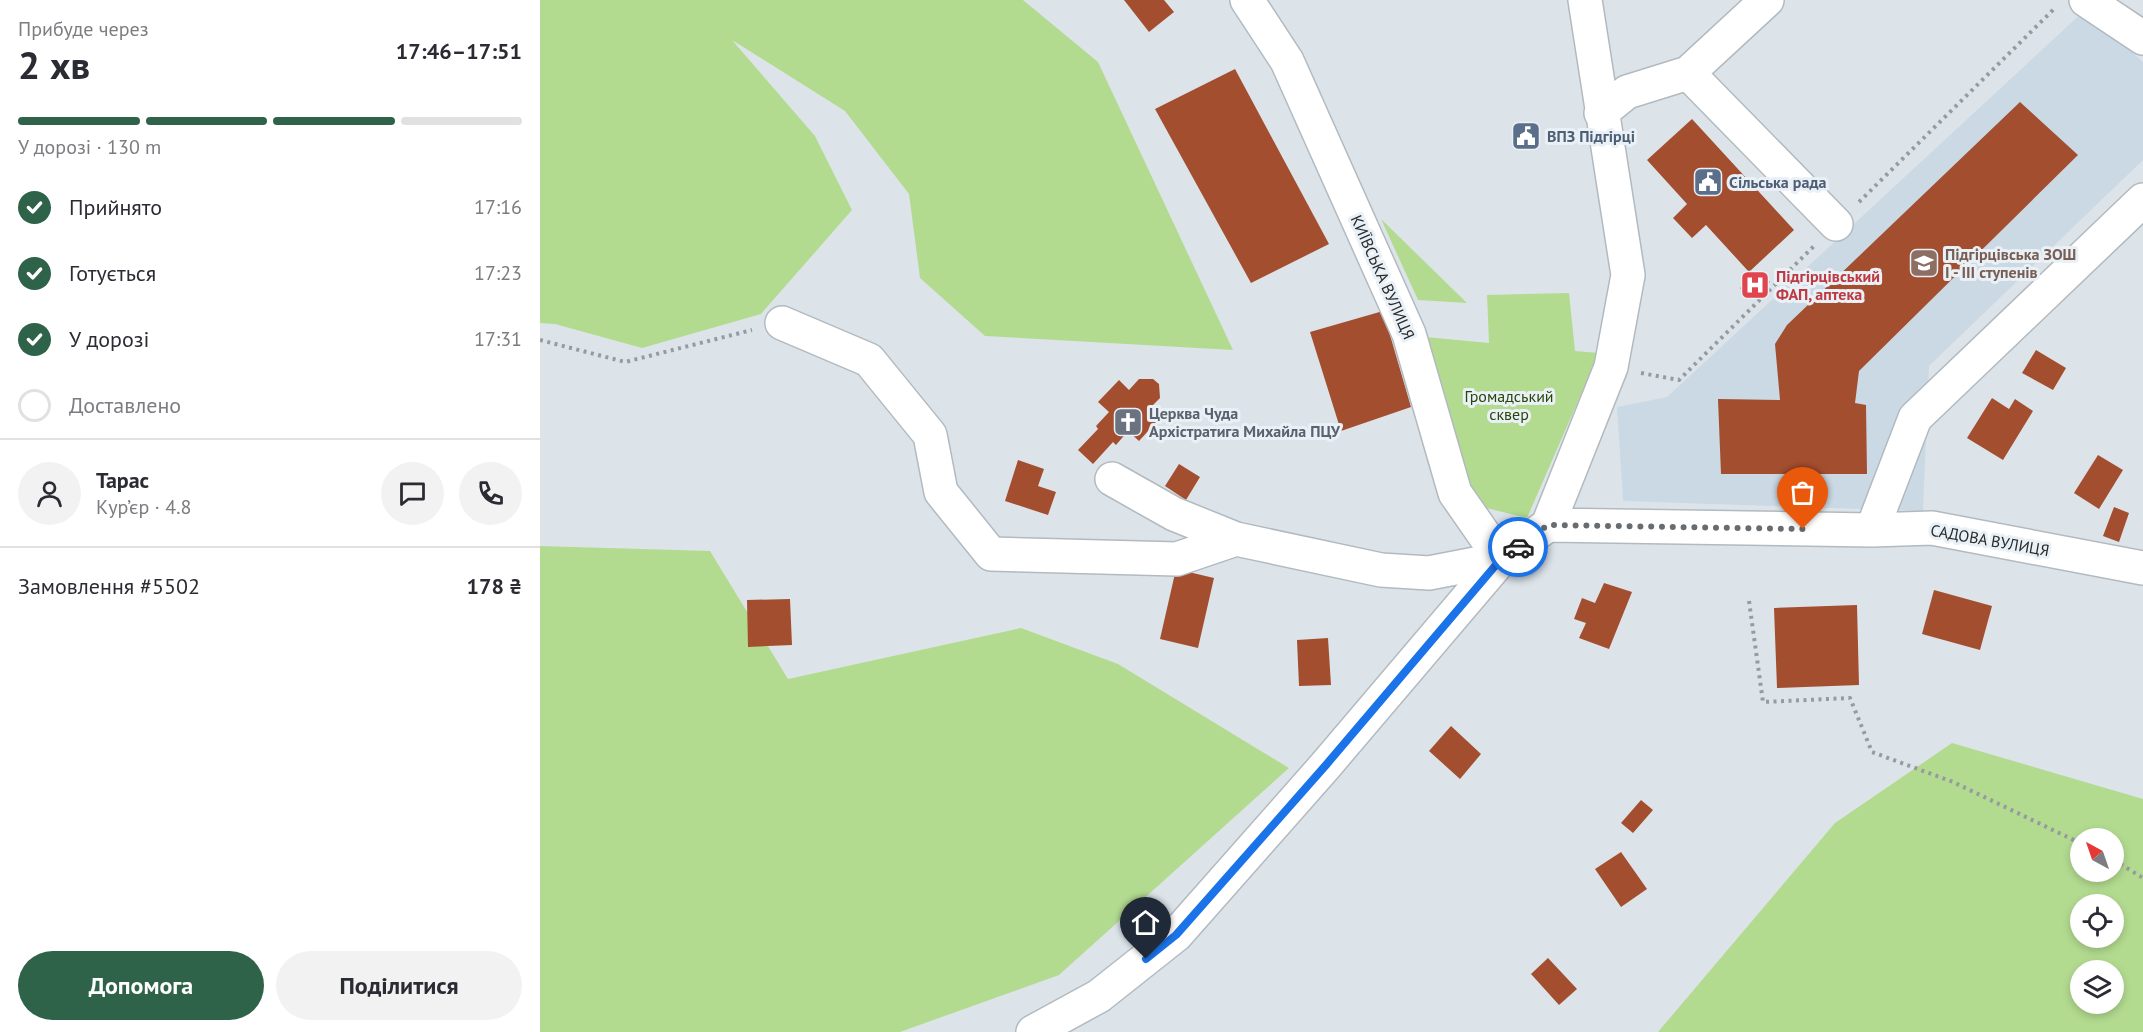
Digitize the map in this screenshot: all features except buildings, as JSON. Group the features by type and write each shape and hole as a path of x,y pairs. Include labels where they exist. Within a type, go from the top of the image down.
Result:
{"street":[{"name":"КИЇВСЬКА ВУЛИЦЯ","path":"1247,0 1287,61 1409,334 1455,493 1501,559"},
{"path":"1033,1032 1099,996 1176,935 1326,765 1501,559 1548,525 1611,367 1628,275 1585,0"},
{"path":"1601,113 1627,92 1688,73 1767,0"},
{"path":"2086,0 2143,38"},
{"path":"1688,73 1836,224"},
{"path":"1872,530 1915,418 2143,200"},
{"path":"782,323 869,360 930,435 941,492 991,554 1177,559 1236,539"},
{"path":"1112,479 1174,514 1236,539 1393,571 1429,573 1501,559"},
{"name":"САДОВА ВУЛИЦЯ","path":"1548,525 1872,530 1932,528 2143,568"},
{"path":"1081,1032 1099,996"}],"path":[{"path":"540,340 625,362 782,323"},
{"path":"1749,601 1763,702 1850,698 1872,752 1953,782 2070,838"},
{"path":"2124,866 2143,878"}],"shaded area":[{"name":"Підгірцівська ЗОШ І - ІІІ ступенів","path":"2085,10 2143,62 2143,160 1929,366 1923,511 1623,501 1617,407 1667,397"}],"green space":[{"path":"540,0 1023,0 1098,62 1233,350 985,336 920,278 909,194 845,111 732,40 815,136 852,210 761,314 642,348 555,324 540,323"},
{"path":"1381,219 1467,303 1418,300"},
{"name":"Громадський сквер","path":"1569,293 1575,351 1599,353 1527,518 1474,505 1426,337 1489,343 1487,295"},
{"path":"540,546 710,551 788,679 1021,628 1118,664 1289,768 1059,975 900,1032 540,1032"},
{"path":"1952,743 2143,799 2143,1032 1658,1032 1835,823"}],"way so far":[{"path":"1518,547 1548,525 1803,529"}],"place":[{"name":"ВПЗ Підгірці","path":"1526,136"},
{"name":"Сільська рада","path":"1708,182"},
{"name":"Підгірцівська ЗОШ І - ІІІ ступенів","path":"1924,263"},
{"name":"Підгірцівський ФАП, аптека","path":"1755,285"},
{"name":"Церква Чуда Архістратига Михайла ПЦУ","path":"1128,422"}],"route":[{"path":"1146,959 1176,935 1326,765 1501,559 1518,547"}]}
